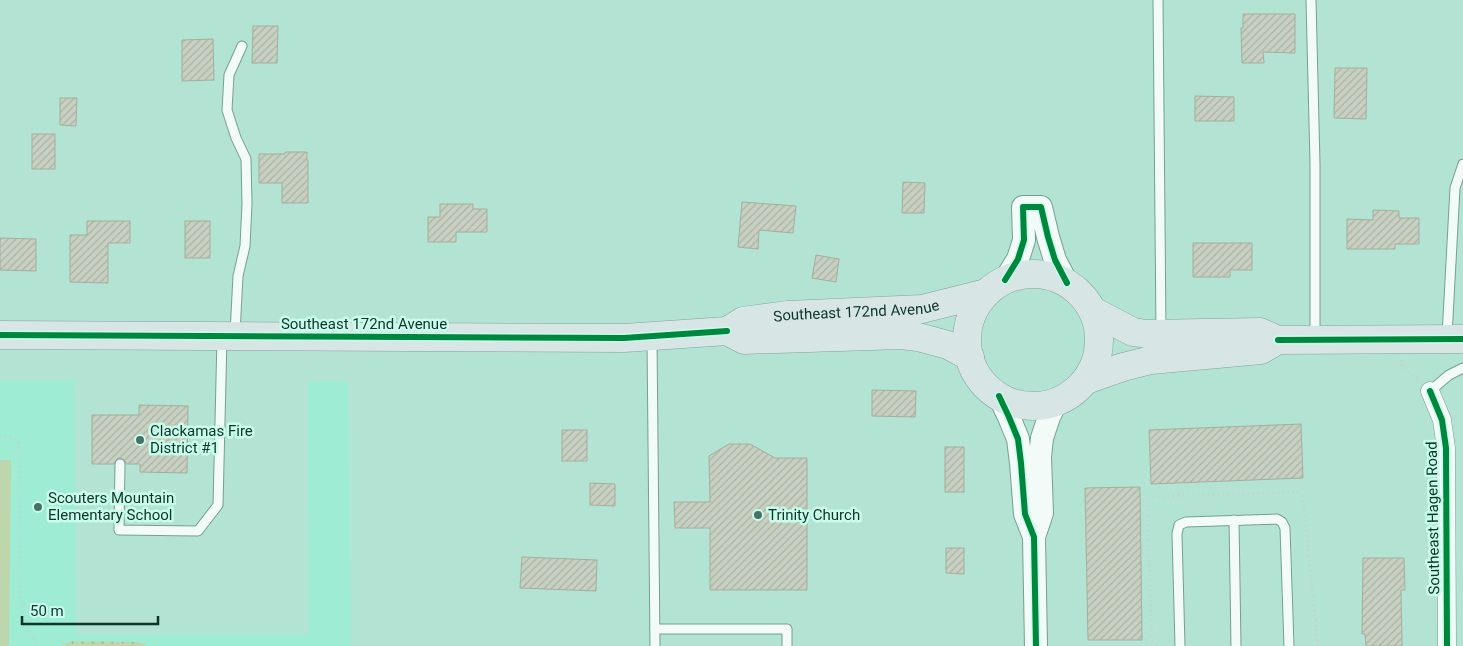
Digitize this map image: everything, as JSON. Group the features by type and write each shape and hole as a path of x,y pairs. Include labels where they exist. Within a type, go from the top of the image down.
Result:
{"main road":[{"name":"Southeast 172nd Avenue","path":"727,332 743,321 788,316 922,309 996,287 1017,276 1036,274 1055,277 1067,282 1086,300 1093,311 1099,334 1097,358 1092,369 1086,380 1068,396 1045,405 1033,406 1016,403 999,396 989,388 974,369 967,343 968,330 978,304 996,287"},
{"name":"Southeast 172nd Avenue","path":"1093,311 1133,332 1161,334 1260,332 1278,340 1455,339"},
{"name":"Southeast 172nd Avenue","path":"0,335 624,338 727,332 744,340 901,335 918,337 948,345 970,357"},
{"name":"Southeast 172nd Avenue","path":"1086,380 1140,362 1261,350 1278,340"}],"street":[{"path":"996,287 1018,259 1024,240 1023,207 1041,206 1055,260 1067,282"},
{"name":"Southeast Hagen Road","path":"1430,392 1442,420 1446,448 1447,646"},
{"path":"999,396 1010,417 1018,439 1026,514 1034,537 1036,646"},
{"path":"1034,537 1042,513 1040,457 1042,438 1057,401"}],"lane":[{"path":"1158,0 1161,334"},
{"path":"1311,0 1315,164 1315,340"},
{"path":"120,464 119,530 198,531 218,505 229,335 238,276 245,246 247,204 246,159 236,138 227,110 229,75 242,46"},
{"path":"1455,339 1455,188 1463,164"},
{"path":"652,336 655,646"},
{"path":"1430,392 1449,376 1463,368"},
{"path":"1180,646 1177,534 1179,525 1186,522 1277,519 1282,522 1285,528 1288,646"},
{"path":"1234,520 1236,646"},
{"path":"655,629 787,629 787,646"}],"path":[{"path":"1400,339 1401,364 1430,392"},
{"path":"0,437 12,436 19,443 18,573 20,596 27,628 38,646"}],"shaded area":[{"name":"Scouters Mountain Elementary School","path":"0,380 74,380 76,634 309,634 308,381 348,381 351,646 0,646"},
{"path":"0,460 11,460 9,646 0,646"},
{"path":"72,641 139,642 148,646 60,646"}],"building":[{"path":"1243,14 1295,14 1295,53 1263,52 1264,63 1242,63 1241,28 1243,28"},
{"path":"253,26 278,26 277,63 252,63"},
{"path":"213,39 214,80 182,81 182,40"},
{"path":"1335,68 1367,68 1366,119 1334,118"},
{"path":"1195,96 1234,97 1234,121 1195,121"},
{"path":"60,98 77,98 76,126 60,125"},
{"path":"32,134 55,134 55,169 32,169"},
{"path":"285,152 307,152 308,203 282,203 282,183 259,183 259,154 285,154"},
{"path":"903,182 925,183 924,213 902,213"},
{"path":"742,202 796,206 793,233 759,230 758,249 738,247"},
{"path":"440,204 473,204 473,209 487,209 487,232 456,232 456,242 428,242 428,217 440,217"},
{"path":"1373,210 1399,211 1399,218 1419,218 1419,244 1395,244 1395,249 1347,249 1347,219 1373,220"},
{"path":"87,221 130,221 130,243 108,243 108,283 70,282 70,235 87,235"},
{"path":"185,221 210,221 210,258 185,258"},
{"path":"0,238 36,239 36,271 0,270"},
{"path":"1193,243 1252,243 1252,270 1230,270 1230,277 1193,277"},
{"path":"816,255 839,259 836,282 812,278"},
{"path":"872,390 916,391 915,417 872,416"},
{"name":"Clackamas Fire District #1","path":"139,405 188,406 187,473 140,472 140,464 126,464 121,458 117,459 114,464 92,464 92,415 139,415"},
{"path":"1301,424 1303,478 1151,484 1149,430"},
{"path":"562,430 587,430 587,461 562,461"},
{"name":"Trinity Church","path":"729,444 750,444 775,458 807,458 807,590 710,590 710,528 675,528 674,502 710,502 709,456"},
{"path":"945,447 964,447 964,492 945,492"},
{"path":"590,483 615,484 615,506 590,505"},
{"path":"1140,487 1142,640 1088,640 1085,488"},
{"path":"946,548 964,548 964,574 946,573"},
{"path":"522,557 597,560 596,591 520,588"},
{"path":"1363,558 1404,558 1405,590 1401,590 1402,646 1366,646 1365,634 1362,634"}],"cycle path":[{"path":"1005,280 1018,259 1024,240 1023,207 1041,207 1055,260 1067,283"},
{"path":"0,335 624,338 727,331"},
{"path":"1278,340 1463,339"},
{"path":"1430,391 1442,420 1446,448 1447,646"},
{"path":"999,396 1018,439 1025,514 1034,537 1036,646"}],"place":[{"name":"Clackamas Fire District #1","path":"140,440"},
{"name":"Scouters Mountain Elementary School","path":"38,507"},
{"name":"Trinity Church","path":"758,515"}]}
